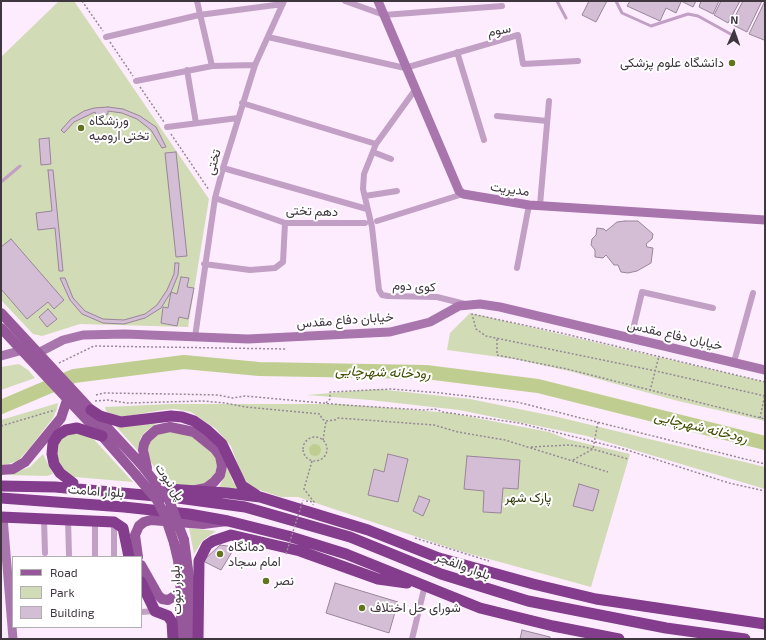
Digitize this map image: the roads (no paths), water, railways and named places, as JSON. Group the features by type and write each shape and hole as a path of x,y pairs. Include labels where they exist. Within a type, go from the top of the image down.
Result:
{"highway":[{"path":"94,408 100,416 121,422 171,416 182,417 194,421 207,430 222,444 242,486 260,497"},
{"path":"73,483 60,473 54,464 52,454 56,439 66,430 77,428 102,436"},
{"path":"55,487 73,483 260,497 368,530 439,558 533,584 596,599 765,624"},
{"name":"بلوار امامت","path":"1,486 55,487 178,498"},
{"name":"بلوار امامت","path":"1,498 124,507 189,514 228,521"},
{"name":"بلوار والفجر","path":"178,498 245,507 292,519 350,537 441,574 528,601 666,628 745,639"},
{"path":"2,517 114,522 122,528 129,556"},
{"path":"228,521 288,536 346,554 480,608 553,626 619,639"},
{"path":"198,639 198,561 207,545 213,541 231,535 300,551 378,579 425,586"},
{"path":"142,584 156,611 161,615 168,616 172,622 173,639"}],"main road":[{"path":"1,314 37,357"},
{"path":"1,328 23,350 37,357"},
{"name":"پل نبوت","path":"37,357 94,408 144,466 169,500 184,540"},
{"name":"پل نبوت","path":"37,357 67,400 102,436 157,500 165,516 174,543"},
{"path":"1,470 13,469 25,462 61,418 67,400"},
{"path":"144,466 143,450 147,438 156,430 170,427 194,432 216,449 220,456 222,466 220,475 214,482 206,488 192,491"},
{"path":"138,556 135,535 139,526 144,522 151,520 216,524 228,521"},
{"name":"بلوار نبوت","path":"184,540 189,577 190,639"},
{"name":"بلوار نبوت","path":"174,543 178,560 181,592 181,639"},
{"path":"142,567 158,595 162,599 168,600 175,598 181,592"}],"street":[{"path":"197,1 212,66"},
{"path":"346,1 384,15 502,6"},
{"path":"378,1 459,191 463,194"},
{"path":"106,37 199,15 284,2"},
{"name":"تختی","path":"195,337 204,264 215,198 242,103 255,65 284,2"},
{"name":"سوم","path":"406,68 457,52 518,36 522,64 578,61"},
{"path":"268,37 406,68"},
{"path":"457,52 484,140"},
{"path":"136,81 212,66 255,65"},
{"path":"187,70 196,123"},
{"path":"371,223 365,196 364,174 376,144 415,90"},
{"path":"540,205 549,101"},
{"path":"242,103 376,144"},
{"path":"497,116 547,121"},
{"path":"167,127 238,118"},
{"path":"373,152 391,159"},
{"path":"223,168 367,209"},
{"path":"365,196 397,191"},
{"name":"مدیریت","path":"463,194 529,205 765,220"},
{"name":"دهم تختی","path":"215,198 285,223 371,223 463,194"},
{"path":"517,268 529,205"},
{"path":"204,264 250,270 275,268 283,262 285,223"},
{"name":"کوی دوم","path":"371,223 379,290 382,295 437,298 469,305"},
{"path":"631,338 642,292 713,308"},
{"path":"734,362 753,293"},
{"name":"خیابان دفاع مقدس","path":"37,357 63,340 83,335 124,334 248,339 390,332 430,322 459,306 480,304 500,307 765,370"},
{"path":"1,356 23,350"},
{"path":"2,517 5,589 12,612"},
{"path":"44,519 45,553"},
{"path":"68,519 69,555"},
{"path":"95,520 95,556"},
{"path":"114,522 114,556"},
{"path":"412,639 425,586"},
{"path":"142,612 156,611"},
{"path":"13,628 13,639"}],"lane":[{"path":"557,1 566,18"},
{"path":"616,1 622,13 651,26 681,16 693,15 698,16 736,37"},
{"path":"1,182 20,166"}],"waterway":[{"name":"رودخانه شهرچایی","path":"1,407 74,376 184,362 259,369 426,372 538,386 765,443"}],"place":[{"name":"دانشگاه علوم پزشکی","path":"732,63"},
{"name":"ورزشگاه تختی ارومیه","path":"81,128"},
{"name":"دمانگاه امام سجاد","path":"220,554"},
{"name":"نصر","path":"266,581"},
{"name":"شورای حل اختلاف","path":"362,608"}],"park label":[{"name":"پارک شهر","path":"528,498"}]}
